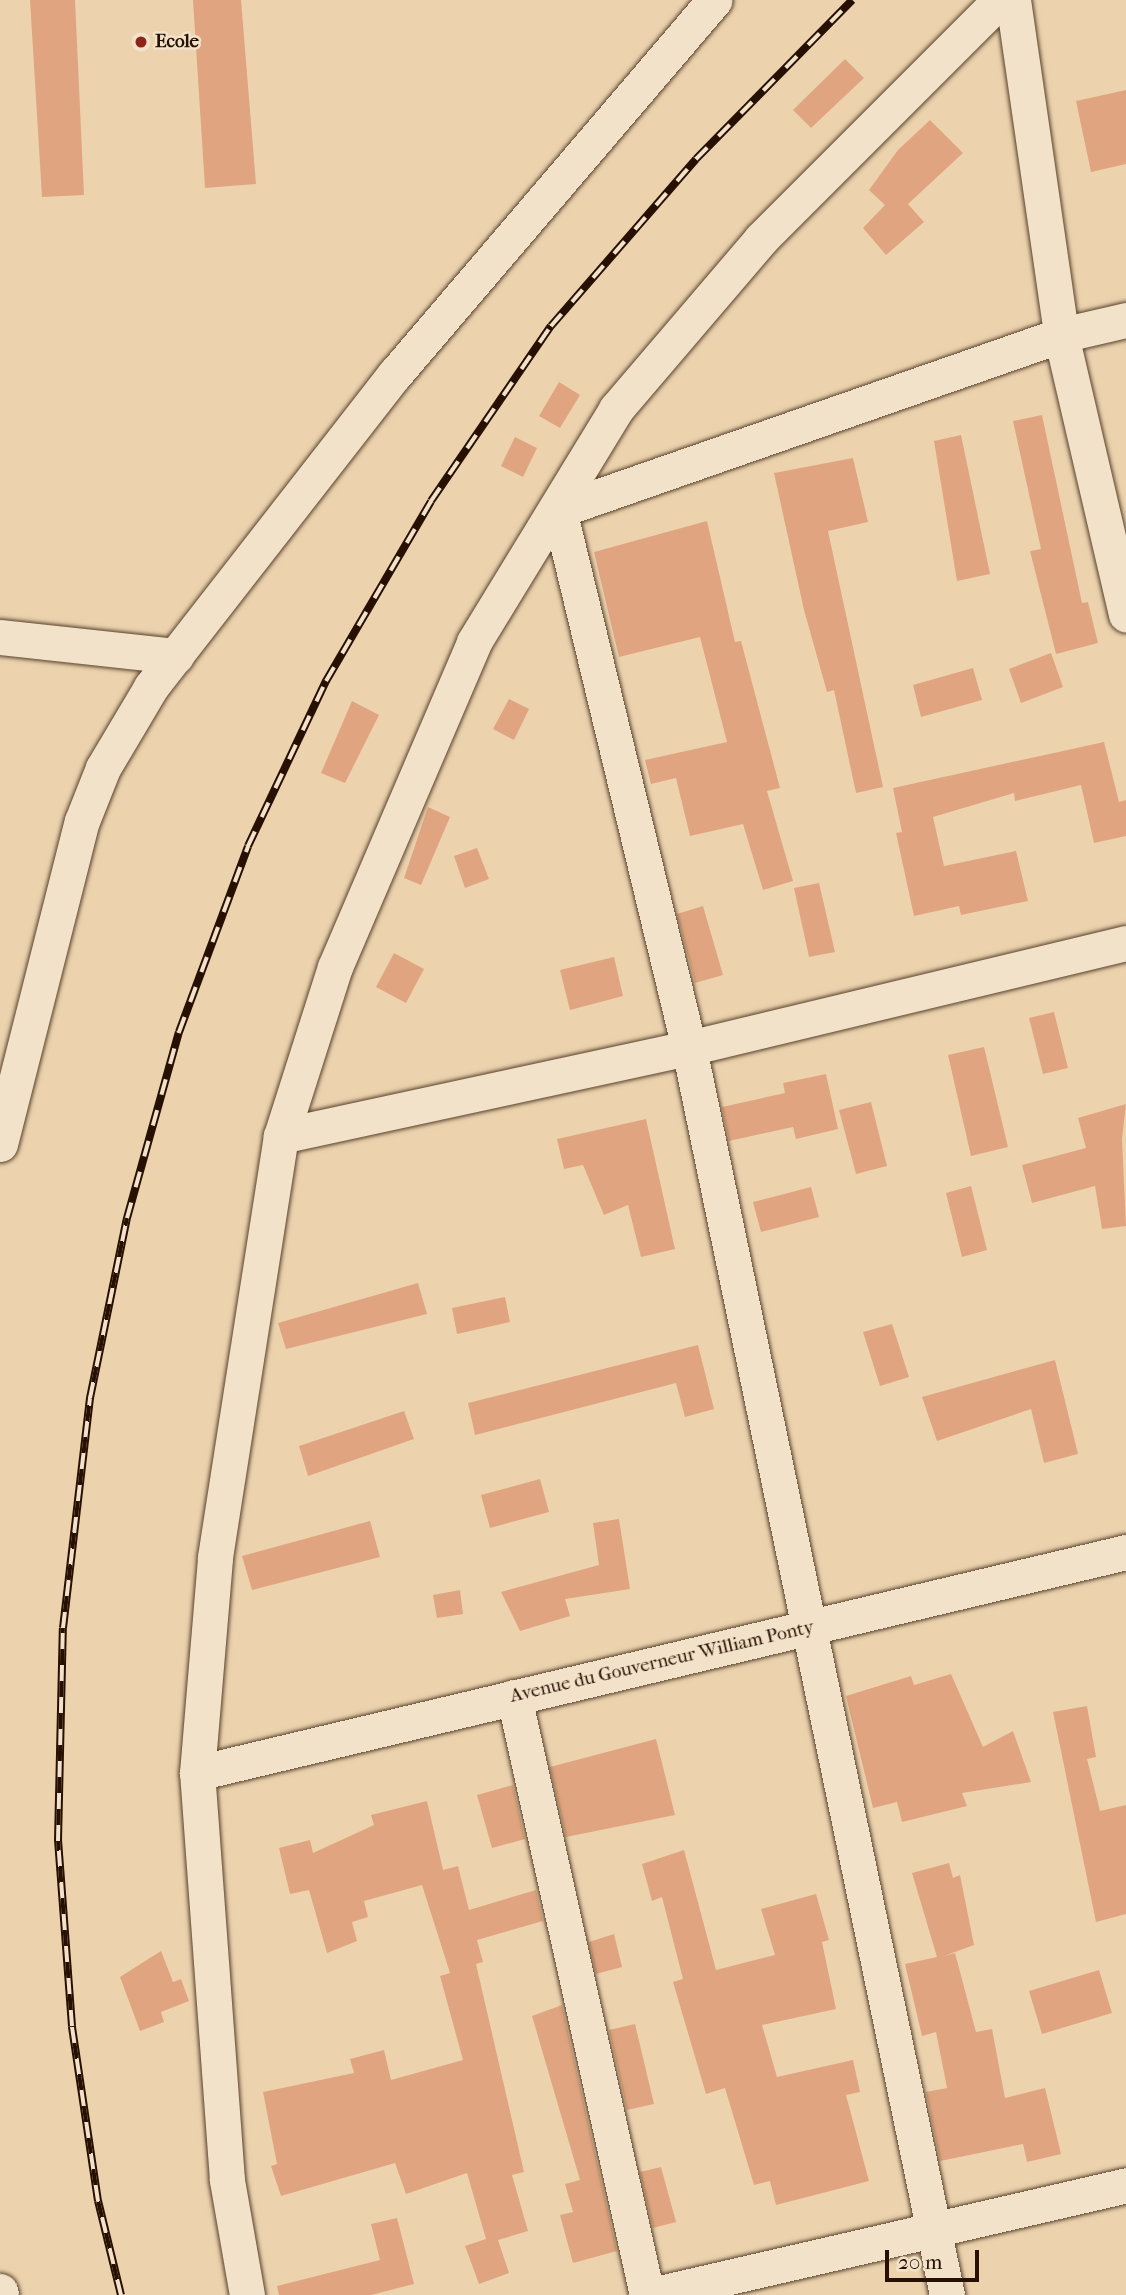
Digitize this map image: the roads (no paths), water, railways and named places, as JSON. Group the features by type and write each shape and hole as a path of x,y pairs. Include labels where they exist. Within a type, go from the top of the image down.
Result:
{"street":[{"path":"0,1144 82,821 103,768 176,656 395,374 714,0"},
{"path":"247,2295 227,2180 197,1773 215,1557 281,1136 335,967 474,642 518,566 559,510 616,408 761,239 1000,0"},
{"path":"1013,0 1061,335 1126,615"},
{"path":"559,510 1061,335 1126,320"},
{"path":"559,510 690,1048 947,2295"},
{"path":"0,637 176,656"},
{"path":"281,1136 690,1048 1126,943"},
{"name":"Avenue du Gouverneur William Ponty","path":"197,1773 1126,1552"},
{"path":"514,1697 649,2295 933,2226 1126,2185"}],"railway":[{"path":"121,2295 98,2201 72,2026 58,1841 63,1628 90,1398 127,1218 179,1032 248,846 326,681 431,501 551,326 696,159 852,0"}],"place":[{"name":"Ecole","path":"141,42"}]}
